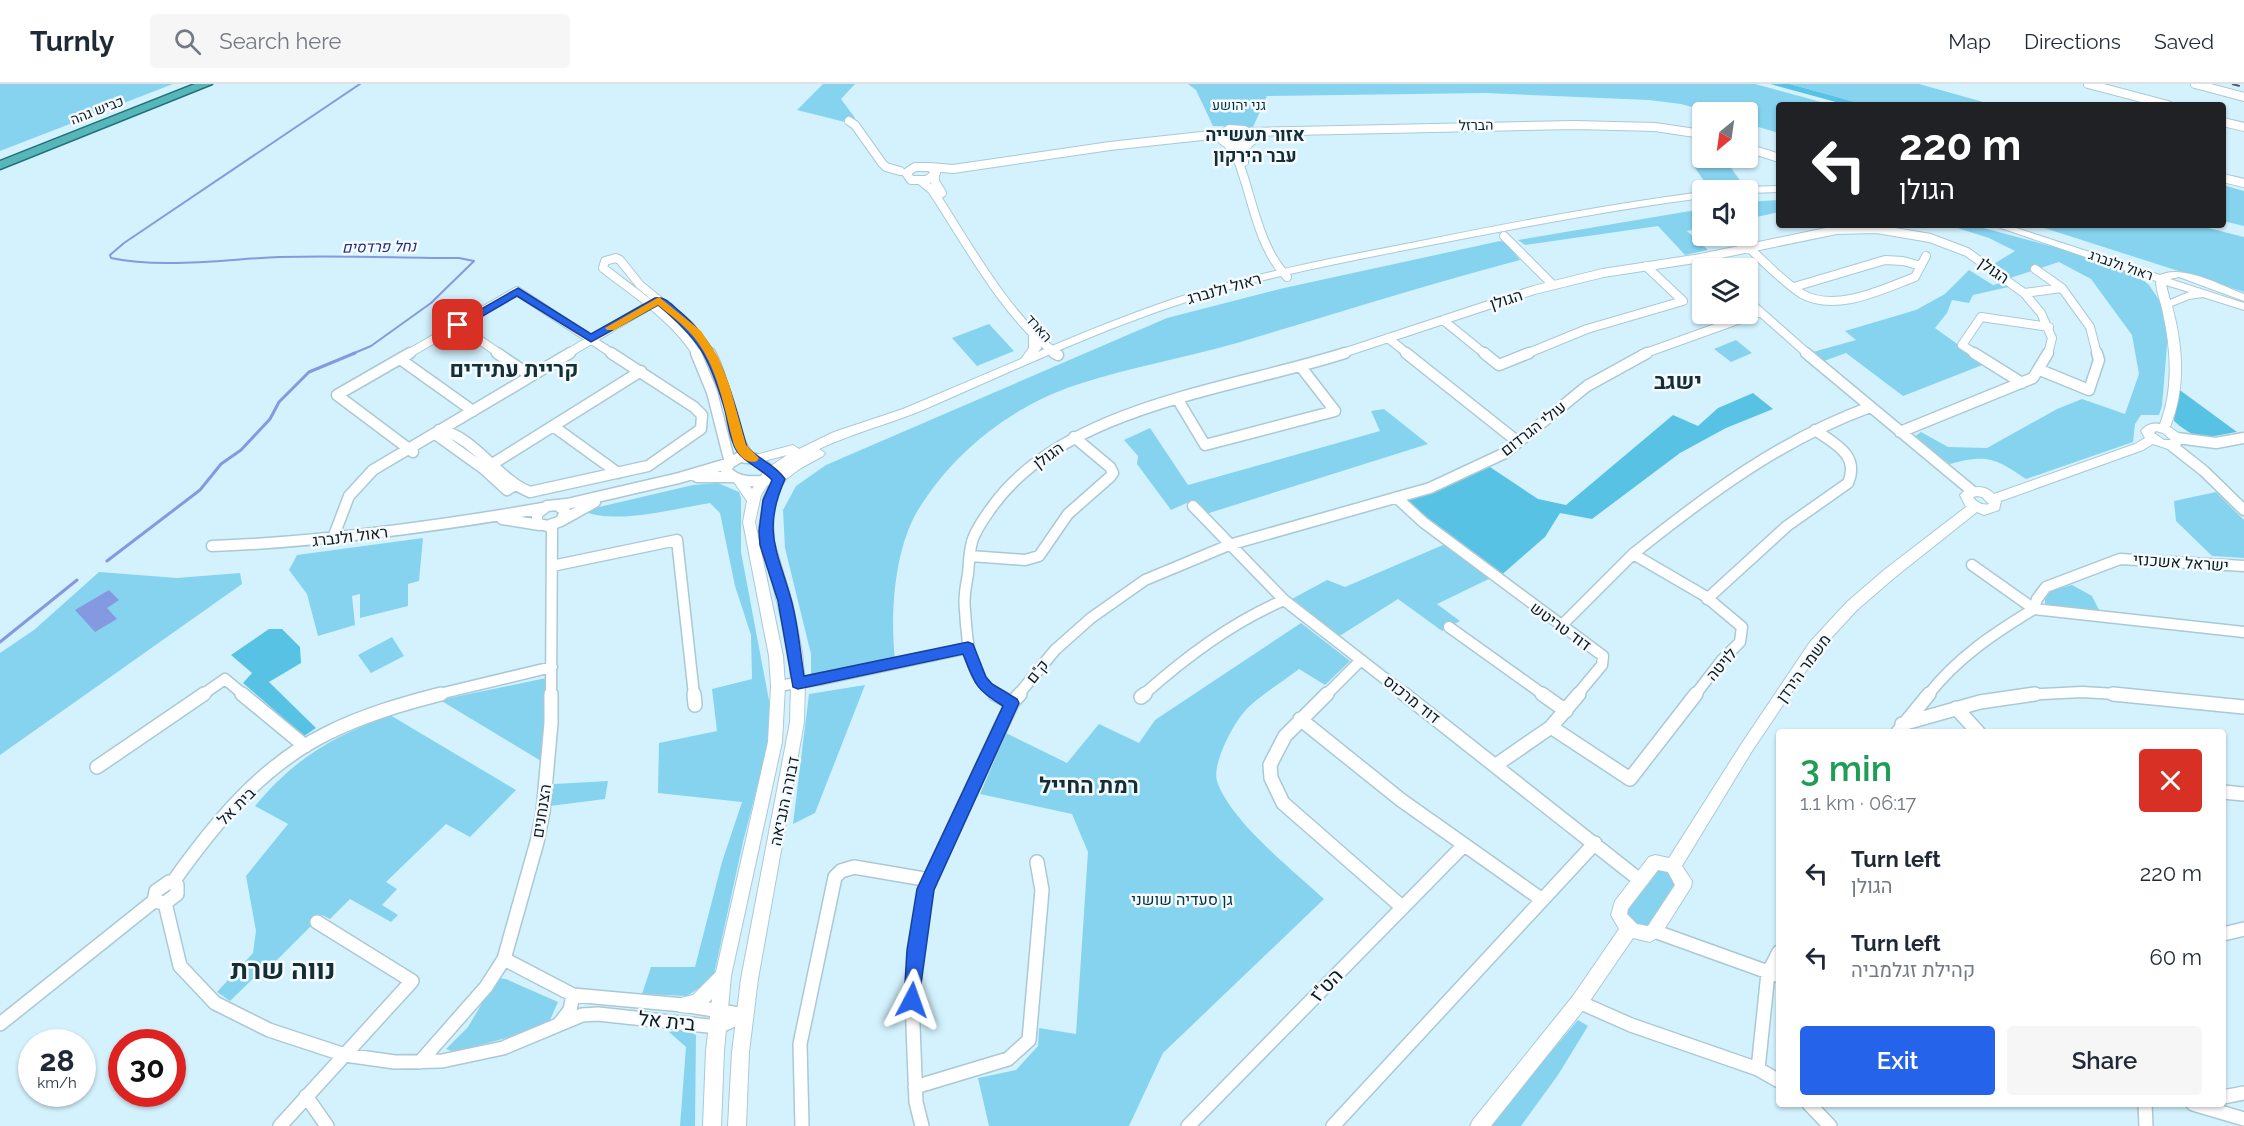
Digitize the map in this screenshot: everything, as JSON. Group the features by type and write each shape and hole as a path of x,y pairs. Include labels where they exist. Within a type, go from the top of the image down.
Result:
{"highway":[{"name":"כביש גהה","path":"0,156 184,84"},
{"name":"כביש גהה","path":"0,165 206,84"}],"street":[{"path":"2078,84 2146,102"},
{"path":"2088,84 2121,95 2154,102"},
{"path":"2121,95 2125,84"},
{"path":"2195,84 2244,97"},
{"path":"849,121 855,125 884,165 900,171 915,167 953,168 1110,146 1197,138 1248,145"},
{"path":"2226,122 2244,127"},
{"name":"הברזל","path":"1224,141 1232,129 1272,133 1476,125 1572,125 1660,127 1692,132"},
{"path":"1249,132 1254,139 1243,149 1242,157 1270,240 1285,274"},
{"path":"1224,141 1237,155 1275,260 1285,274"},
{"path":"1758,151 1776,157"},
{"path":"915,167 906,175 911,180 920,181"},
{"name":"הארד","path":"930,167 935,170 935,182 967,235 1054,351"},
{"path":"900,171 897,177 900,180 920,181 953,168"},
{"path":"2226,179 2244,186"},
{"name":"הארד","path":"920,181 932,190 1003,295 1033,334 1054,351"},
{"path":"2226,183 2244,186"},
{"path":"1758,190 1776,189"},
{"path":"1758,196 1776,195"},
{"path":"1553,285 1497,225 1692,197"},
{"name":"ראול ולנברג","path":"775,475 837,444 972,393 1054,351 1158,307 1261,277 1285,274 1298,278 1505,233 1622,212 1692,202"},
{"name":"ראול ולנברג","path":"2007,228 2242,303"},
{"name":"ראול ולנברג","path":"2030,228 2168,279"},
{"name":"הגולן","path":"1701,258 1836,230 1900,232 1929,238 1967,252 2024,294 2041,313 2049,327"},
{"path":"1749,248 1804,295 1816,299 1840,300 1915,277 1926,256"},
{"path":"753,500 726,470 730,463 710,387 700,361 686,339 603,268 605,261 613,258 620,260 631,277 692,328 708,348 723,384 740,445 775,475"},
{"name":"הגולן","path":"1012,703 987,688 980,680 968,648 964,604 972,541 982,520 1009,486 1062,444 1127,413 1301,367 1553,285 1692,259"},
{"path":"1261,277 1271,268 1275,260"},
{"path":"1794,287 1885,260 1903,261 1921,266"},
{"path":"2115,262 2144,277 2168,303"},
{"path":"1443,320 1499,365 1587,329 1683,301 1646,266"},
{"path":"2035,268 2062,288 2090,327 2099,360 2089,390 2040,370"},
{"name":"ראול ולנברג","path":"775,475 786,460 838,435 907,412 1026,360 1285,274"},
{"path":"2164,428 2173,401 2176,372 2175,343 2168,303 2168,279 2185,275 2242,303"},
{"path":"2024,294 2062,288"},
{"path":"410,450 336,395 518,291 694,407 702,415 700,429 692,437 648,466 536,491 511,487 441,432"},
{"path":"2168,303 2206,291"},
{"path":"338,538 358,495 376,477 410,450 554,362 661,302"},
{"path":"1760,312 1972,491 1986,493 1993,499 2139,447 2153,439 2216,443 2244,438"},
{"name":"עולי הגרדום","path":"1229,545 1430,488 1490,460 1518,442 1587,386 1638,356 1688,336 1760,312"},
{"path":"1900,432 2022,383 2040,370 2050,350 2052,338 2049,327 1981,317 1962,345 2022,383"},
{"path":"458,325 531,376"},
{"path":"1026,360 1035,348 1033,334"},
{"path":"1388,338 1518,442"},
{"path":"400,359 473,411"},
{"path":"1178,400 1205,445 1335,411 1301,367"},
{"path":"488,467 641,372"},
{"path":"1561,626 1633,554 1726,482 1786,443 1870,407"},
{"path":"554,426 618,473"},
{"path":"2153,439 2148,434 2148,429 2164,428 2174,441 2244,510"},
{"path":"1707,599 1787,526 1848,483 1854,473 1853,462 1840,448 1815,430"},
{"path":"556,505 679,478 730,463 740,457 771,457 838,435"},
{"path":"970,556 1025,560 1039,556 1068,514 1110,477 1113,473 1110,467 1074,437"},
{"name":"דבורה הנביאה","path":"712,1126 723,976 775,742 778,686 772,629 749,522 753,500 762,482 775,475"},
{"name":"דבורה הנביאה","path":"737,1126 737,1084 748,983 798,735 798,683 785,601 767,545 765,531 775,475"},
{"path":"679,478 735,478 762,482"},
{"path":"543,508 535,517 551,524 604,498 624,491"},
{"path":"1972,491 1966,498 1975,507"},
{"name":"דוד טריטש","path":"1397,498 1424,522 1604,656 1602,665 1551,727 1496,765"},
{"name":"משמר הירדן","path":"1673,866 1815,646 1852,606 1889,574 1975,507 1992,509 1996,505 1993,499"},
{"path":"551,524 565,511 556,505"},
{"name":"ראול ולנברג","path":"212,546 263,545 338,538 487,518 556,505"},
{"name":"דוד מרכוס","path":"1193,506 1284,600 1641,881"},
{"name":"ראול ולנברג","path":"487,518 551,524"},
{"name":"הצנחנים","path":"420,1062 486,987 504,959 543,812 551,723 551,524"},
{"path":"552,566 677,540 695,705"},
{"name":"ק\"ם","path":"922,1126 915,1087 913,990 917,940 926,889 1012,703 1054,650 1117,598 1146,580 1229,545"},
{"name":"לויטה","path":"1551,727 1630,779 1722,660 1740,642 1742,627 1732,616 1633,554"},
{"name":"ישראל אשכנזי","path":"1900,728 1944,675 1985,639 2034,609 2037,599 2046,587 2120,559 2244,566"},
{"path":"1972,565 2034,609 2244,632"},
{"path":"1141,697 1182,660 1217,636 1284,600"},
{"path":"1449,627 1566,711"},
{"path":"778,686 968,648"},
{"path":"1361,660 1285,736 1270,765 1271,778 1283,803 1402,907"},
{"name":"בית אל","path":"552,667 393,708 353,721 305,746 273,771 229,811 199,845 173,882 159,887 153,894 159,902 180,966 215,1003 269,1030 345,1055 395,1062 442,1061 503,1048 582,1015 719,1019 745,1015"},
{"path":"97,767 225,679 305,746"},
{"path":"1900,728 1956,708 1988,700 2029,694 2131,696 2244,707"},
{"path":"1956,708 1975,729"},
{"path":"1300,719 1401,800 1540,899"},
{"path":"2226,792 2244,794"},
{"path":"1334,1126 1540,899 1595,843"},
{"name":"הט\"ז","path":"1188,1126 1464,845"},
{"path":"915,1087 1008,1059 1029,1040 1042,890 1037,862"},
{"path":"1655,862 1673,866 1681,874 1684,881 1683,887 1654,931 1650,934 1629,929 1619,915 1621,906 1655,862"},
{"path":"802,1126 800,1044 836,877 840,871 854,867 930,880"},
{"path":"0,1024 159,902"},
{"path":"280,1126 412,981 317,921"},
{"path":"2226,933 2244,928"},
{"path":"1479,1126 1579,1002 1629,929"},
{"path":"1654,931 1774,974 1758,1069"},
{"name":"בית אל","path":"504,959 573,995 683,1005 719,1019"},
{"path":"683,1005 698,1002 723,976"},
{"path":"560,1023 570,1010 573,995"},
{"path":"1579,1002 1631,1025 1758,1069 1776,1079"},
{"path":"2226,1096 2244,1093"},
{"path":"306,1096 327,1126"},
{"path":"1812,1107 1830,1126"},
{"path":"2145,1107 2146,1126"},
{"path":"2203,1107 2244,1119"}],"green space":[{"path":"0,84 173,84 0,151"},
{"path":"823,84 855,84 841,99 855,118 853,124 797,110"},
{"name":"גני יהושע","path":"1188,84 1755,84 1821,102 1776,102 1776,132 1758,127 1758,102 1692,102 1692,107 1649,100 1486,93 1267,96 1253,127 1213,126 1196,90"},
{"path":"1790,84 1919,84 1983,102 1855,102"},
{"path":"1695,168 1731,168 1740,180 1703,180"},
{"path":"2226,186 2244,191 2244,226 2226,222"},
{"path":"1776,200 1776,213 1758,217 1758,201"},
{"path":"1692,211 1692,230 1687,231 1692,236 1692,246 1704,246 1708,250 1685,255 1658,226 1525,245 1518,240"},
{"path":"1957,228 1983,228 2081,254 2136,274 2149,285 2163,306 2168,333 2162,406 2159,415 2141,415 2135,424 2133,442 2026,479 2006,466 1990,460 1973,459 1950,464 1914,437 1921,432 1948,447 1987,448 2057,409 2082,399 2125,414 2139,374 2132,335 2091,279 2059,262 2010,278 1992,265 2015,251 1989,238"},
{"path":"2044,228 2208,228 2244,237 2244,292"},
{"path":"1500,241 1505,242 1520,260 1237,343 1079,384 1031,404 987,433 967,450 949,468 918,510 910,526 899,563 893,623 895,660 811,679 811,654 785,548 783,510 796,486 826,465 1167,318 1284,288"},
{"path":"1969,270 1993,285 2008,281 2013,286 1973,295 1969,303 1952,300 1947,313 1935,328 1985,364 1903,396 1846,353 1824,361 1813,352 1856,340 1845,331 1916,310 1945,294"},
{"path":"989,324 1014,351 977,366 952,338"},
{"path":"1736,340 1752,353 1731,362 1714,349"},
{"path":"1384,409 1428,444 1206,514 1191,501 1171,510 1137,464 1138,456 1124,440 1150,428 1188,485 1380,431 1371,411"},
{"path":"718,483 739,492 741,498 741,552 771,711 768,745 743,842 713,979 687,996 642,994 651,967 695,967 722,862 742,802 658,793 659,743 717,731 712,689 752,679 751,635 735,586 720,513 710,503 662,512 612,517 582,511 693,485"},
{"path":"2216,492 2244,520 2244,558 2212,556 2176,521 2174,501"},
{"path":"423,538 419,581 408,584 408,606 360,618 360,594 352,596 355,625 318,636 307,594 289,570 297,555"},
{"path":"1450,542 1495,576 1437,604 1460,621 1442,631 1398,599 1338,637 1290,600 1327,580 1345,587"},
{"path":"99,572 177,578 240,573 242,584 0,755 0,653 34,630"},
{"path":"2072,585 2092,596 2100,612 2045,607 2045,599 2051,590"},
{"name":"גן סעדיה שושני","path":"1301,623 1350,661 1325,685 1299,669 1250,706 1230,734 1220,755 1216,774 1224,796 1248,828 1324,899 1163,1053 1129,1126 989,1126 978,1078 1016,1070 1038,1046 1039,1028 1076,1034 1088,852 1072,814 980,794 1006,733 1067,763 1099,724 1139,743 1155,720"},
{"path":"392,637 404,656 371,673 358,655"},
{"path":"546,678 546,764 440,700"},
{"path":"865,685 815,813 793,824 809,694"},
{"path":"390,715 516,790 470,837 446,824 386,882 397,889 382,905 398,915 391,922 350,899 330,919 322,915 275,962 267,965 230,1001 217,992 253,953 256,931 246,876 288,824 255,806 285,775 316,751 350,732"},
{"path":"608,781 605,799 550,806 554,784"},
{"path":"1657,869 1670,873 1678,884 1649,925 1633,924 1626,910"},
{"path":"497,978 506,979 558,1002 547,1027 454,1052 446,1049 468,1027"},
{"path":"1578,1020 1588,1026 1558,1075 1521,1126 1488,1126"},
{"path":"685,1029 696,1035 695,1126 680,1126 686,1047 669,1032"}],"shaded area":[{"path":"1770,84 1790,84 1855,102 1836,102"},
{"path":"2177,388 2237,432 2203,437 2183,428 2174,421"},
{"path":"1753,393 1773,409 1726,428 1680,453 1592,519 1560,513 1545,537 1498,578 1400,501 1490,467 1538,499 1566,505 1673,415 1698,426 1718,408"},
{"path":"109,590 119,600 107,608 117,619 95,632 75,610"},
{"path":"269,629 282,629 300,647 301,663 269,682 316,728 304,736 243,683 252,673 231,655"}],"waterway":[{"name":"נחל פרדסים","path":"352,354 371,346 431,303 474,261 459,258 325,256 151,263 111,258 110,255 124,243 360,84"},
{"name":"נחל פרדסים","path":"107,561 200,490 221,464 241,450 270,419 279,402 309,372 355,353"},
{"name":"נחל פרדסים","path":"0,642 77,580"}],"railway":[{"path":"2232,84 2244,87"}],"slow traffic":[{"path":"610,328 659,300 686,323 713,357 740,445 749,457 753,458"}],"district":[{"name":"אזור תעשייה עבר הירקון","path":"1255,145"},
{"name":"קריית עתידים","path":"514,369"},
{"name":"ישגב","path":"1678,381"},
{"name":"רמת החייל","path":"1089,785"},
{"name":"נווה שרת","path":"283,970"}],"route":[{"path":"458,325 518,291 591,339 659,300 686,323 708,348 723,384 742,449 749,457 767,466 779,479 769,500 765,531 767,545 785,601 798,683 968,648 980,680 995,695 1012,703 926,889 916,950 912,1000"}]}
